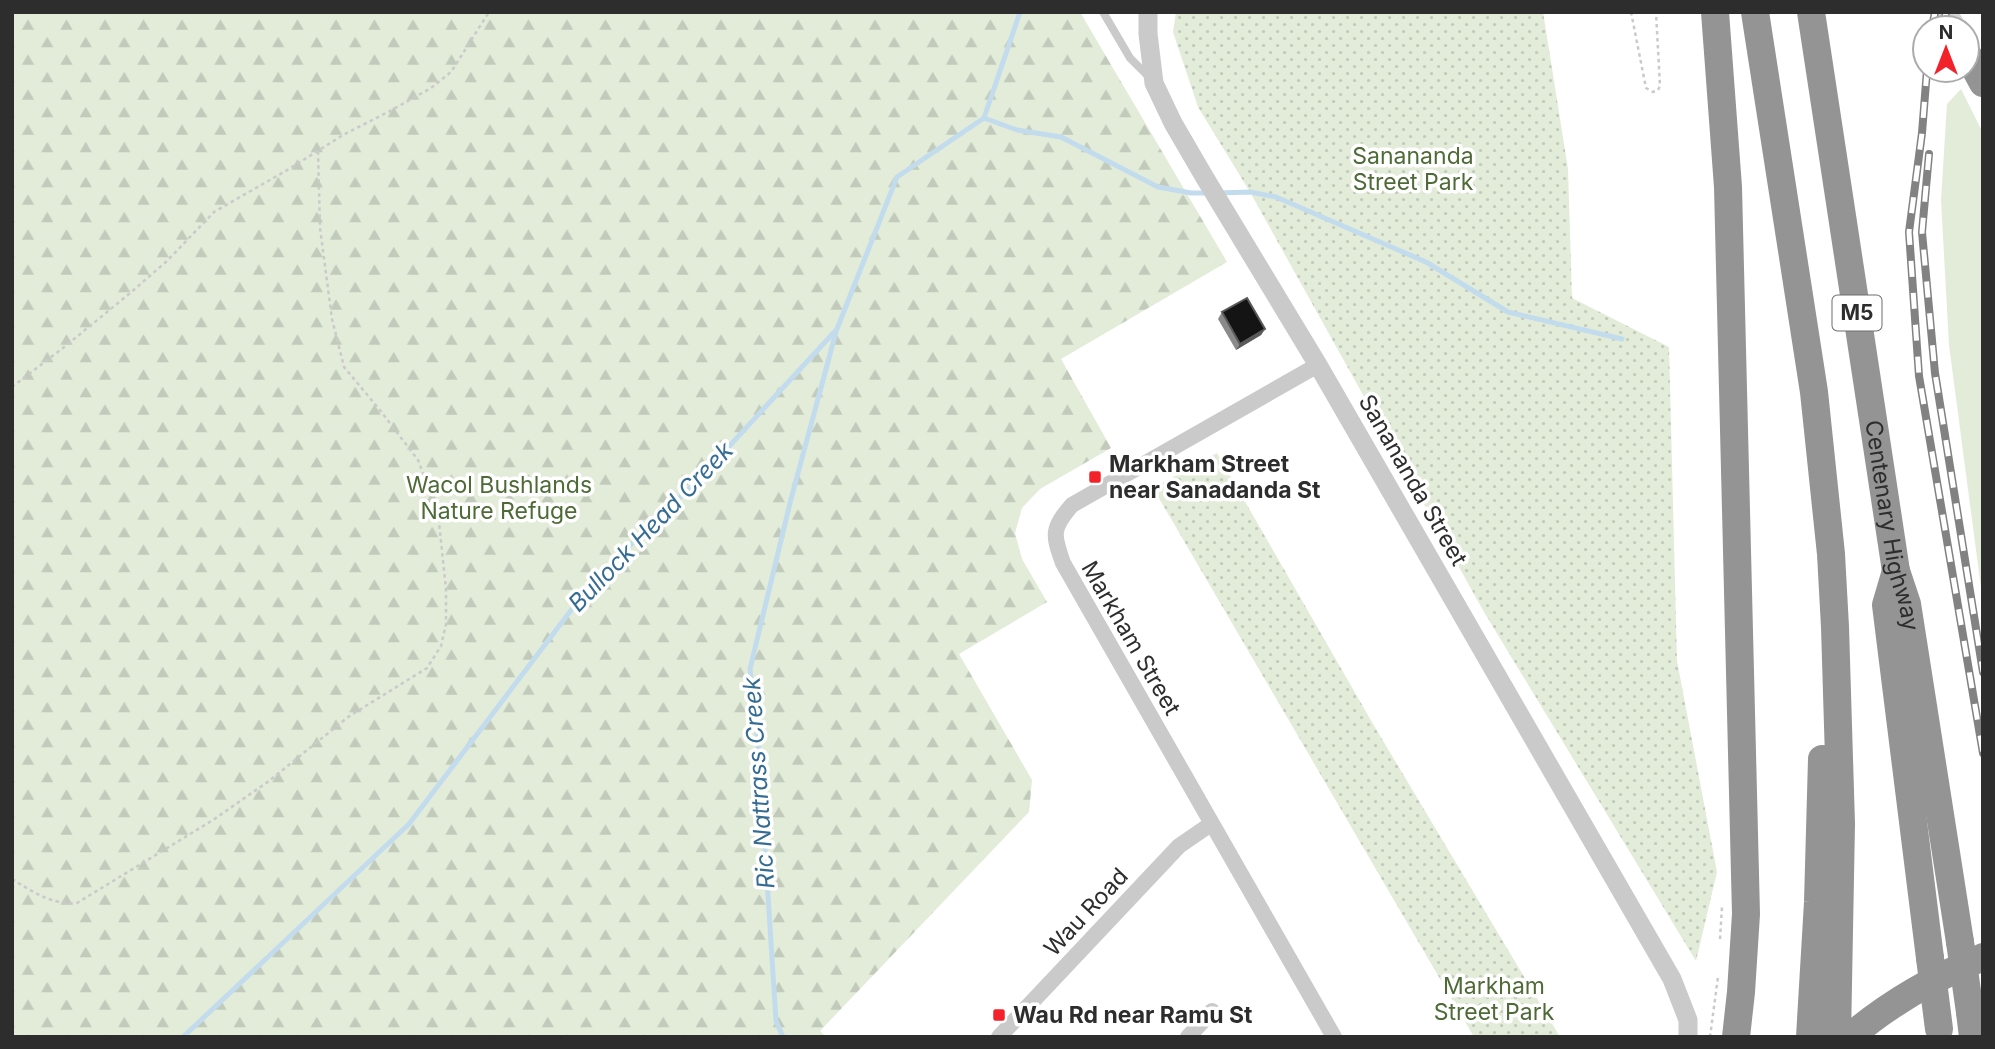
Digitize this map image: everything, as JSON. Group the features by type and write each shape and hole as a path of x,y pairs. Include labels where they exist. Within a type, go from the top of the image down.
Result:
{"highway":[{"path":"1715,12 1728,187 1746,914 1736,1037"},
{"name":"M5","path":"1755,12 1814,393 1831,554 1841,824 1841,1033"},
{"name":"Centenary Highway","path":"1811,12 1896,570 1907,604 1971,950 1972,1024"},
{"path":"1896,570 1886,605 1939,1033"},
{"path":"1810,1037 1818,902 1823,715 1837,682"},
{"path":"1841,1033 1868,1021 1954,969 1971,950"}],"street":[{"path":"1147,12 1154,83"},
{"name":"Sanananda Street","path":"1154,83 1173,123 1318,366 1672,979 1688,1020 1689,1037"},
{"name":"Markham Street","path":"1318,366 1072,505 1059,520 1054,540 1063,563 1334,1037"},
{"name":"Wau Road","path":"999,1037 1179,846 1211,824"},
{"path":"1191,1036 1212,1011"}],"lane":[{"name":"Sanananda Street","path":"1103,12 1130,58 1154,83"}],"path":[{"path":"12,387 139,286 214,212 343,135 431,88 451,72 489,12"},
{"path":"1631,12 1646,88 1653,92 1660,86 1656,12"},
{"path":"12,879 41,897 63,904 78,903 213,820 270,781 348,717 427,668 441,646 446,624 446,589 438,513 418,460 344,367 332,319 320,228 318,151"}],"green space":[{"name":"Wacol Bushlands Nature Refuge","path":"12,12 1080,12 1227,262 1061,359 1111,448 1040,489 1022,508 1015,533 1022,559 1047,602 959,654 1032,780 1029,812 820,1031 826,1037 12,1037"},
{"name":"Sanananda Street Park","path":"1176,12 1543,12 1568,169 1572,298 1669,347 1677,661 1717,872 1696,961 1484,612 1250,192 1198,107 1173,32"},
{"path":"1961,89 1983,133 1983,603 1949,345 1941,200 1947,104"},
{"name":"Markham Street Park","path":"1217,453 1373,724 1560,1037 1474,1037 1153,488"}],"building":[{"path":"1247,298 1265,329 1240,344 1222,312"}],"waterway":[{"name":"Bullock Head Creek","path":"183,1037 409,824 594,580 699,479 837,329 897,177 984,118 1020,12"},
{"path":"984,118 1017,130 1061,137 1158,187 1191,193 1209,193"},
{"path":"1219,193 1250,192 1276,197 1426,262 1508,312 1622,339"},
{"name":"Ric Nattrass Creek","path":"783,1037 776,1021 759,754 750,669 791,499 836,332"}],"railway":[{"path":"1926,84 1909,232 1919,376 1983,753"},
{"path":"1929,154 1922,232 1935,373 1983,672"}],"place":[{"name":"Markham Street near Sanadanda St","path":"1095,477"},
{"name":"Wau Rd near Ramu St","path":"999,1015"}]}
